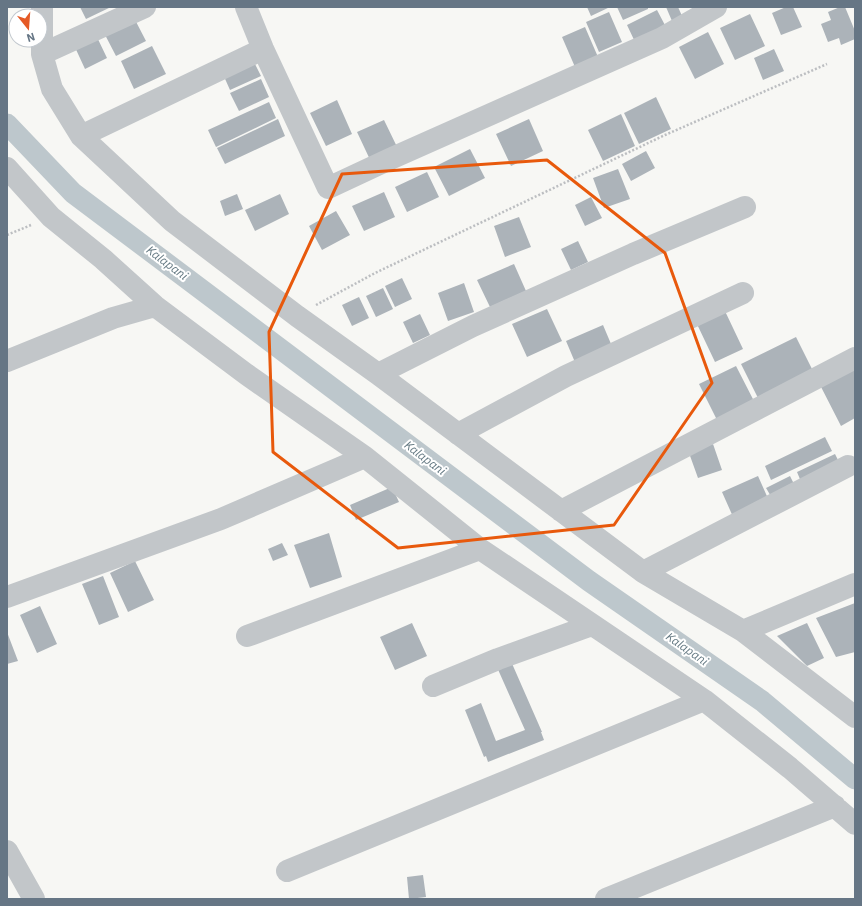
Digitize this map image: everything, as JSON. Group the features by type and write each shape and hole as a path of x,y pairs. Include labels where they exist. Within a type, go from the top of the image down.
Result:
{"street":[{"path":"42,7 42,54 52,88 81,136 172,221 297,316 378,374 643,572 743,631 855,717"},
{"path":"42,54 145,7"},
{"path":"246,7 263,49 328,188 662,38 716,7"},
{"path":"81,136 263,49"},
{"path":"7,168 51,217 103,259 155,306 246,374 365,457 480,549 704,700 790,768 855,824"},
{"path":"378,374 473,326 633,254 745,207"},
{"path":"458,434 566,376 743,293"},
{"path":"7,361 113,318 155,306"},
{"path":"561,511 855,358"},
{"path":"7,597 221,518 365,457"},
{"path":"643,572 848,466"},
{"path":"247,636 480,549"},
{"path":"743,631 855,584"},
{"path":"433,686 498,659 592,625"},
{"path":"287,871 704,700"},
{"path":"606,899 835,806"},
{"path":"7,851 34,899"}],"path":[{"path":"297,316 376,273 651,142 827,64"}],"highlighted area":[{"path":"547,160 665,253 712,383 614,525 398,548 273,452 269,332 342,174"}],"building":[{"path":"80,7 111,7 86,19"},
{"path":"587,7 610,7 591,16"},
{"path":"617,7 648,7 648,9 623,20"},
{"path":"666,7 678,7 682,16 672,21"},
{"path":"786,7 793,7 802,27 781,35 772,13"},
{"path":"840,7 845,7 855,31 855,39 841,45 839,38 828,42 821,24 831,20 828,12"},
{"path":"657,10 667,29 636,44 627,25"},
{"path":"609,12 622,42 599,52 586,22"},
{"path":"132,14 146,41 116,56 102,29"},
{"path":"750,14 765,46 735,60 720,28"},
{"path":"585,27 598,57 575,67 562,37"},
{"path":"708,32 724,64 695,79 679,47"},
{"path":"95,33 107,58 85,69 73,43"},
{"path":"152,46 166,74 134,89 121,61"},
{"path":"774,49 784,71 763,80 754,58"},
{"path":"252,58 261,76 230,90 222,72"},
{"path":"261,79 269,97 239,111 230,93"},
{"path":"656,97 671,129 639,144 624,113"},
{"path":"337,100 352,134 326,146 310,113"},
{"path":"269,102 276,118 216,147 208,130"},
{"path":"621,114 635,146 603,161 588,130"},
{"path":"278,119 285,136 225,164 217,148"},
{"path":"529,119 543,151 511,166 496,134"},
{"path":"384,120 400,153 373,166 357,132"},
{"path":"470,149 485,178 449,196 434,167"},
{"path":"646,151 655,168 631,181 622,164"},
{"path":"618,169 630,199 604,208 593,178"},
{"path":"427,172 439,197 407,212 395,187"},
{"path":"384,192 395,217 364,231 352,206"},
{"path":"237,194 243,209 225,216 220,201"},
{"path":"280,194 289,214 255,231 245,210"},
{"path":"591,197 602,218 585,226 575,205"},
{"path":"336,211 350,235 322,250 309,226"},
{"path":"519,217 531,247 505,257 494,226"},
{"path":"578,241 588,262 571,270 561,249"},
{"path":"514,264 526,291 490,307 477,280"},
{"path":"402,278 412,299 395,307 385,286"},
{"path":"464,283 474,312 448,321 438,293"},
{"path":"383,288 393,309 376,317 366,296"},
{"path":"359,297 369,318 352,326 342,305"},
{"path":"547,309 562,341 527,357 512,324"},
{"path":"724,309 743,349 715,362 696,322"},
{"path":"420,314 430,335 413,343 403,322"},
{"path":"603,325 614,351 577,367 566,341"},
{"path":"796,337 815,375 760,402 741,364"},
{"path":"855,365 855,418 841,426 819,383"},
{"path":"736,366 756,405 719,424 699,384"},
{"path":"825,437 832,451 771,480 765,466"},
{"path":"713,444 722,470 698,478 689,453"},
{"path":"835,454 841,466 802,484 797,472"},
{"path":"758,476 770,503 734,519 722,492"},
{"path":"790,476 795,486 772,498 766,488"},
{"path":"392,487 399,502 356,520 350,505"},
{"path":"329,533 342,577 310,588 294,545"},
{"path":"282,543 288,555 273,561 268,549"},
{"path":"135,561 154,600 128,612 110,573"},
{"path":"103,576 119,617 99,625 82,584"},
{"path":"855,603 855,652 836,657 816,618"},
{"path":"40,606 57,644 37,653 20,615"},
{"path":"412,623 427,656 395,670 380,637"},
{"path":"807,623 824,658 807,666 777,636"},
{"path":"7,632 18,661 7,664"},
{"path":"510,659 542,732 544,740 488,762 486,756 484,757 465,710 481,703 496,741 525,730 496,665"},
{"path":"423,875 426,897 409,899 407,877"}],"waterway":[{"name":"Kalapani","path":"7,124 73,193 589,581 762,701 855,779"}]}
